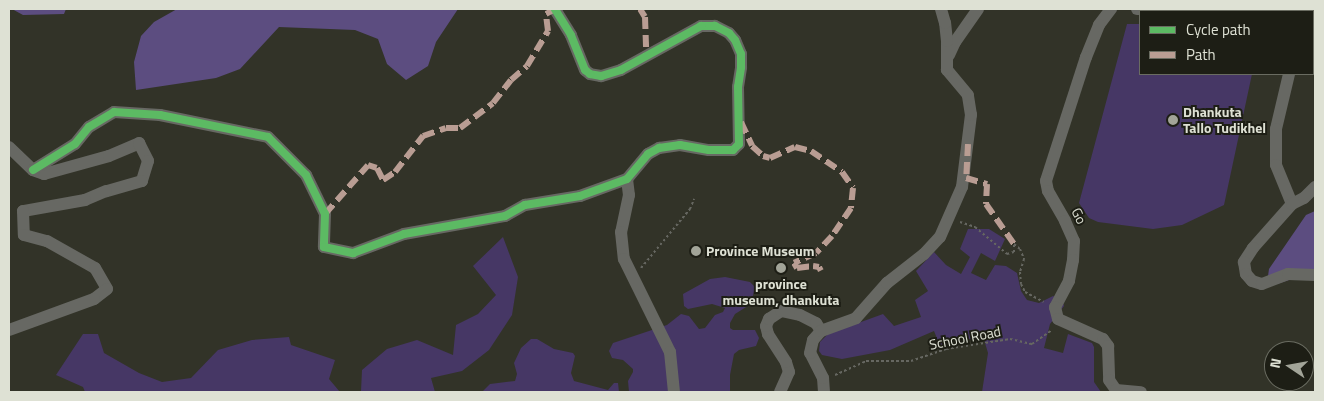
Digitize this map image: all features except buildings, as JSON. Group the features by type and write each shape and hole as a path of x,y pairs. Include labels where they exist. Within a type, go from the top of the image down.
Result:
{"street":[{"path":"33,170 75,144 89,128 114,112 160,115 268,137 306,175 325,214 324,247 354,252 404,234 505,216 525,205 580,196 627,179 648,154 659,148 680,145 708,150 733,150 739,144 738,87 741,54 735,40 729,33 715,26 701,26 621,70 601,76 585,70 571,35 555,9"},
{"path":"824,392 823,378 810,353 814,340 820,332 856,318 887,283 924,254 940,237 962,187 971,115 968,95 947,70 945,62 947,41 945,22 941,9"},
{"path":"945,62 955,42 978,9"},
{"name":"Go","path":"1055,307 1069,281 1074,241 1066,220 1048,190 1046,181 1086,57 1099,25 1111,9"},
{"path":"1136,9 1149,9"},
{"path":"1289,75 1276,129 1276,165 1292,204"},
{"path":"9,147 33,170 44,174 109,156 139,143 148,161 142,181 106,191 85,200 23,212 24,236 47,241 95,268 107,289 94,299 9,330"},
{"path":"627,179 629,195 621,232 624,259 670,352 674,392"},
{"path":"1315,187 1304,198 1292,204 1253,248 1244,262 1246,274 1252,281 1262,284 1288,274 1315,276"},
{"path":"1055,307 1058,319 1103,340 1108,346 1109,380 1116,390 1141,392"},
{"path":"780,392 789,372 786,362 768,334 766,326 770,319 780,311 800,315 816,323 820,332"}],"path":[{"path":"633,278 690,208 694,199"},
{"path":"948,220 975,227 1007,254 1014,252 1014,244 1020,249 1024,259 1020,272 1021,284 1026,292 1055,307"}],"shaded area":[{"path":"12,9 66,9 64,14 23,15"},
{"path":"177,9 458,9 436,42 428,66 406,80 387,64 378,39 355,30 279,27 240,69 216,78 136,90 134,62 141,36 154,22"},
{"name":"Dhankuta Tallo Tudikhel","path":"1127,24 1139,24 1139,75 1252,75 1224,205 1182,225 1153,229 1098,222 1089,218 1079,203"},
{"path":"1315,211 1315,273 1277,284 1268,276 1269,269 1306,215"},
{"path":"968,229 989,229 1005,239 995,261 981,253 971,273 986,280 995,265 1006,266 1017,273 1021,291 1027,300 1039,303 1053,296 1062,300 1064,306 1050,324 1044,348 1063,353 1068,334 1092,343 1094,347 1094,382 1101,392 982,392 988,353 983,336 940,346 934,331 890,350 842,359 822,355 819,351 820,342 828,334 883,314 894,326 921,317 915,300 928,291 916,271 934,252 946,265 961,274 970,257 960,249"},
{"path":"503,237 518,277 512,315 489,350 462,371 431,378 435,392 341,392 361,391 362,370 387,349 417,340 453,355 456,325 478,314 496,295 473,266"},
{"path":"725,277 750,282 755,287 751,304 735,314 730,323 730,328 733,330 755,330 759,338 756,346 739,350 734,354 730,375 730,392 629,392 628,381 633,369 623,360 612,358 609,351 613,343 667,325 681,314 689,316 699,329 705,328 715,315 723,312 725,308 712,304 688,309 684,306 683,294 710,279"},
{"path":"83,334 98,334 104,353 139,373 162,382 191,378 218,350 252,340 289,337 291,345 335,360 329,379 340,392 85,392 83,387 56,375"},
{"path":"531,339 537,339 554,349 573,353 575,356 571,373 574,381 608,390 614,383 618,383 619,392 482,392 490,384 515,381 517,374 514,363 521,348"}],"marked path":[{"path":"325,214 368,165 377,168 383,180 395,172 423,136 446,128 460,128 493,103 511,80 527,66 548,31 546,14 555,9"},
{"path":"640,9 645,17 646,55"},
{"path":"741,122 752,146 763,156 770,158 795,147 811,151 842,172 853,188 851,208 832,236 816,253 794,263 797,268 813,266 819,267 821,271"},
{"path":"968,144 966,178 987,184 986,204 1014,244"}],"cycle path":[{"path":"33,170 75,144 89,127 114,112 160,115 268,137 306,175 325,214 324,247 353,253 404,234 505,216 525,205 580,196 627,179 648,154 659,148 680,145 709,150 733,150 739,144 738,87 741,54 735,40 729,33 715,26 701,26 621,70 601,76 590,74 585,70 571,35 555,9"}],"place":[{"name":"Dhankuta Tallo Tudikhel","path":"1173,120"},
{"name":"Province Museum","path":"696,251"},
{"name":"province museum, dhankuta","path":"781,268"}]}
